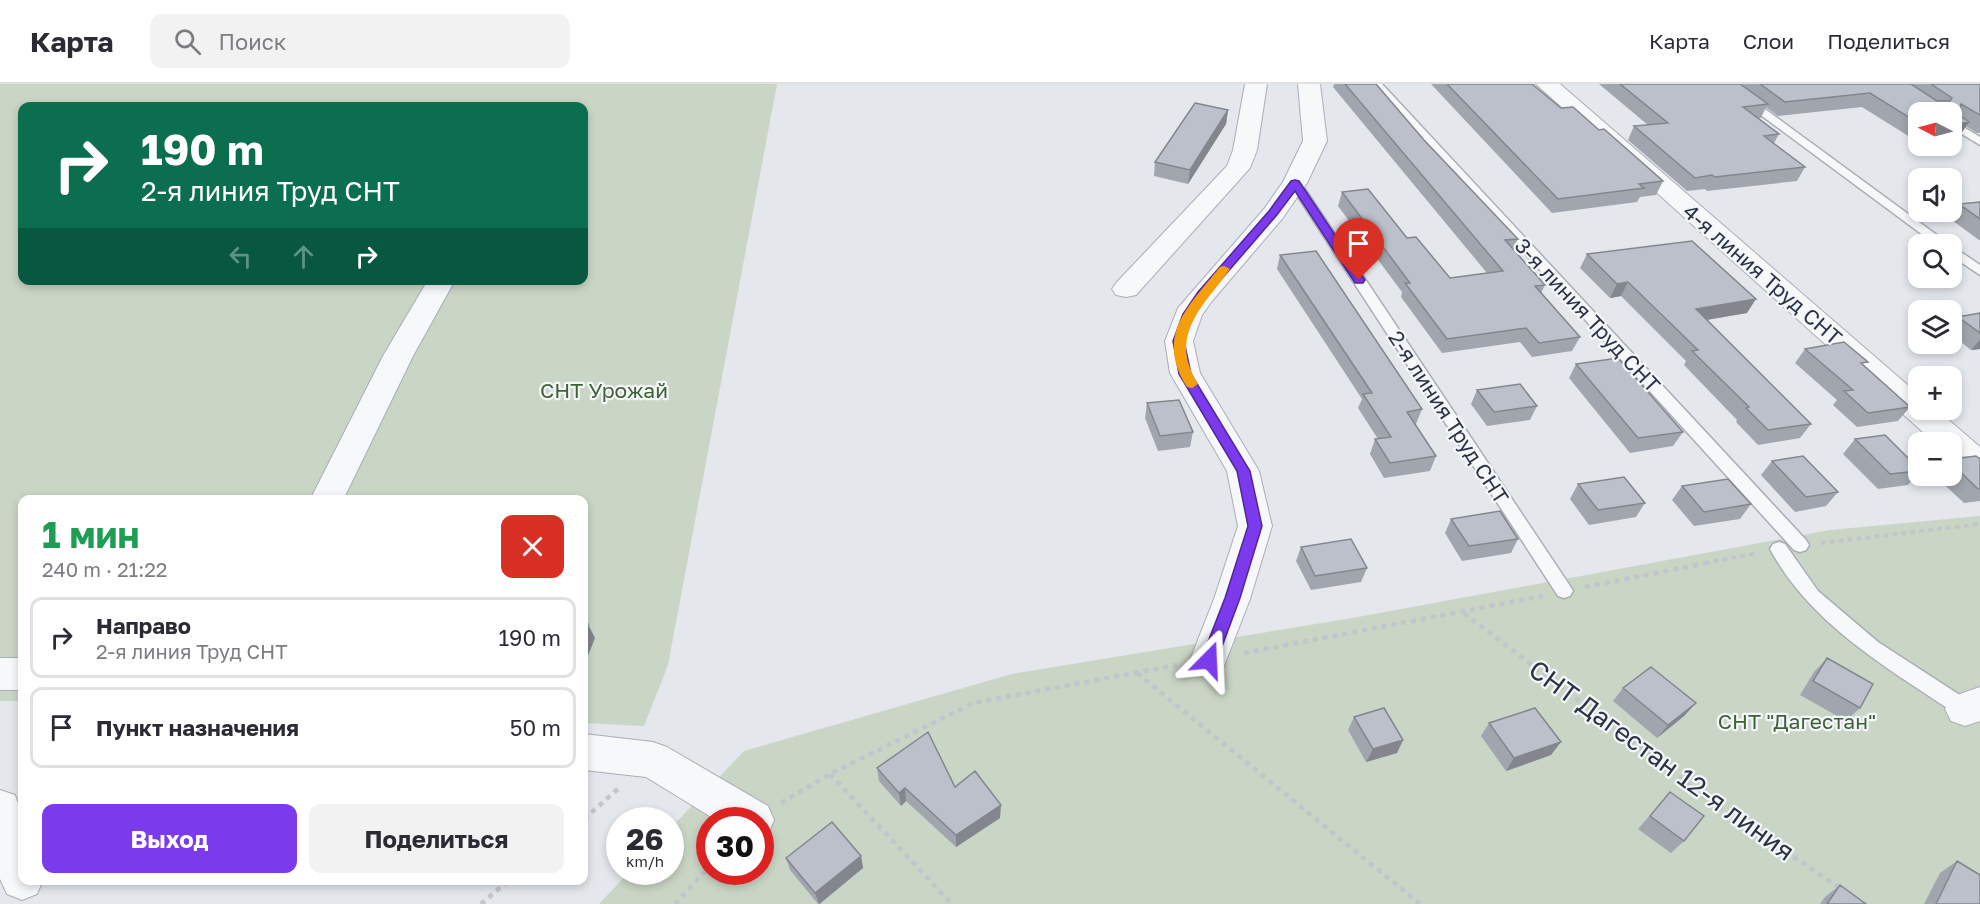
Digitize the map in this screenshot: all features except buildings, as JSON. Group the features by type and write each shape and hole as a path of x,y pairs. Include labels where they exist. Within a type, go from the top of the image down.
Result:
{"street":[{"path":"1126,288 1238,168 1245,150 1256,84"},
{"path":"1209,660 1255,526 1243,471 1185,374 1179,341 1188,314 1273,213 1295,183 1315,141 1310,84"},
{"name":"4-я линия Труд СНТ","path":"1547,84 1980,465"},
{"path":"328,495 398,356 439,285"},
{"path":"0,674 18,674"},
{"path":"588,752 653,760 731,807"},
{"path":"0,809 18,865"},
{"path":"24,885 30,904"}],"lane":[{"name":"3-я линия Труд СНТ","path":"1376,84 1800,545"},
{"path":"1724,84 1929,234"},
{"path":"1962,130 1980,142"},
{"name":"2-я линия Труд СНТ","path":"1295,183 1564,591"},
{"path":"1962,258 1980,271"},
{"path":"1779,549 1812,596 1871,647 1973,706"}],"path":[{"path":"1800,545 1980,524"},
{"path":"774,807 830,774 973,703 1463,612 1779,549"},
{"name":"СНТ Дагестан 12-я линия","path":"1463,612 1707,799 1845,891"},
{"path":"1137,673 1420,904"},
{"path":"830,774 952,904"},
{"path":"675,904 696,881"},
{"path":"481,904 504,885"}],"green space":[{"name":"СНТ Урожай","path":"0,84 777,84 668,665 644,726 588,723 588,495 18,495 18,701 0,701"},
{"name":"СНТ \"Дагестан\"","path":"1980,516 1980,904 599,904 617,885 684,885 684,814 744,751 1012,674 1358,617 1830,530"}],"slow traffic":[{"path":"1192,384 1185,374 1179,341 1188,314 1224,269"}],"route":[{"path":"1209,660 1255,526 1243,471 1185,374 1179,341 1188,314 1273,213 1295,183 1359,280"}]}
